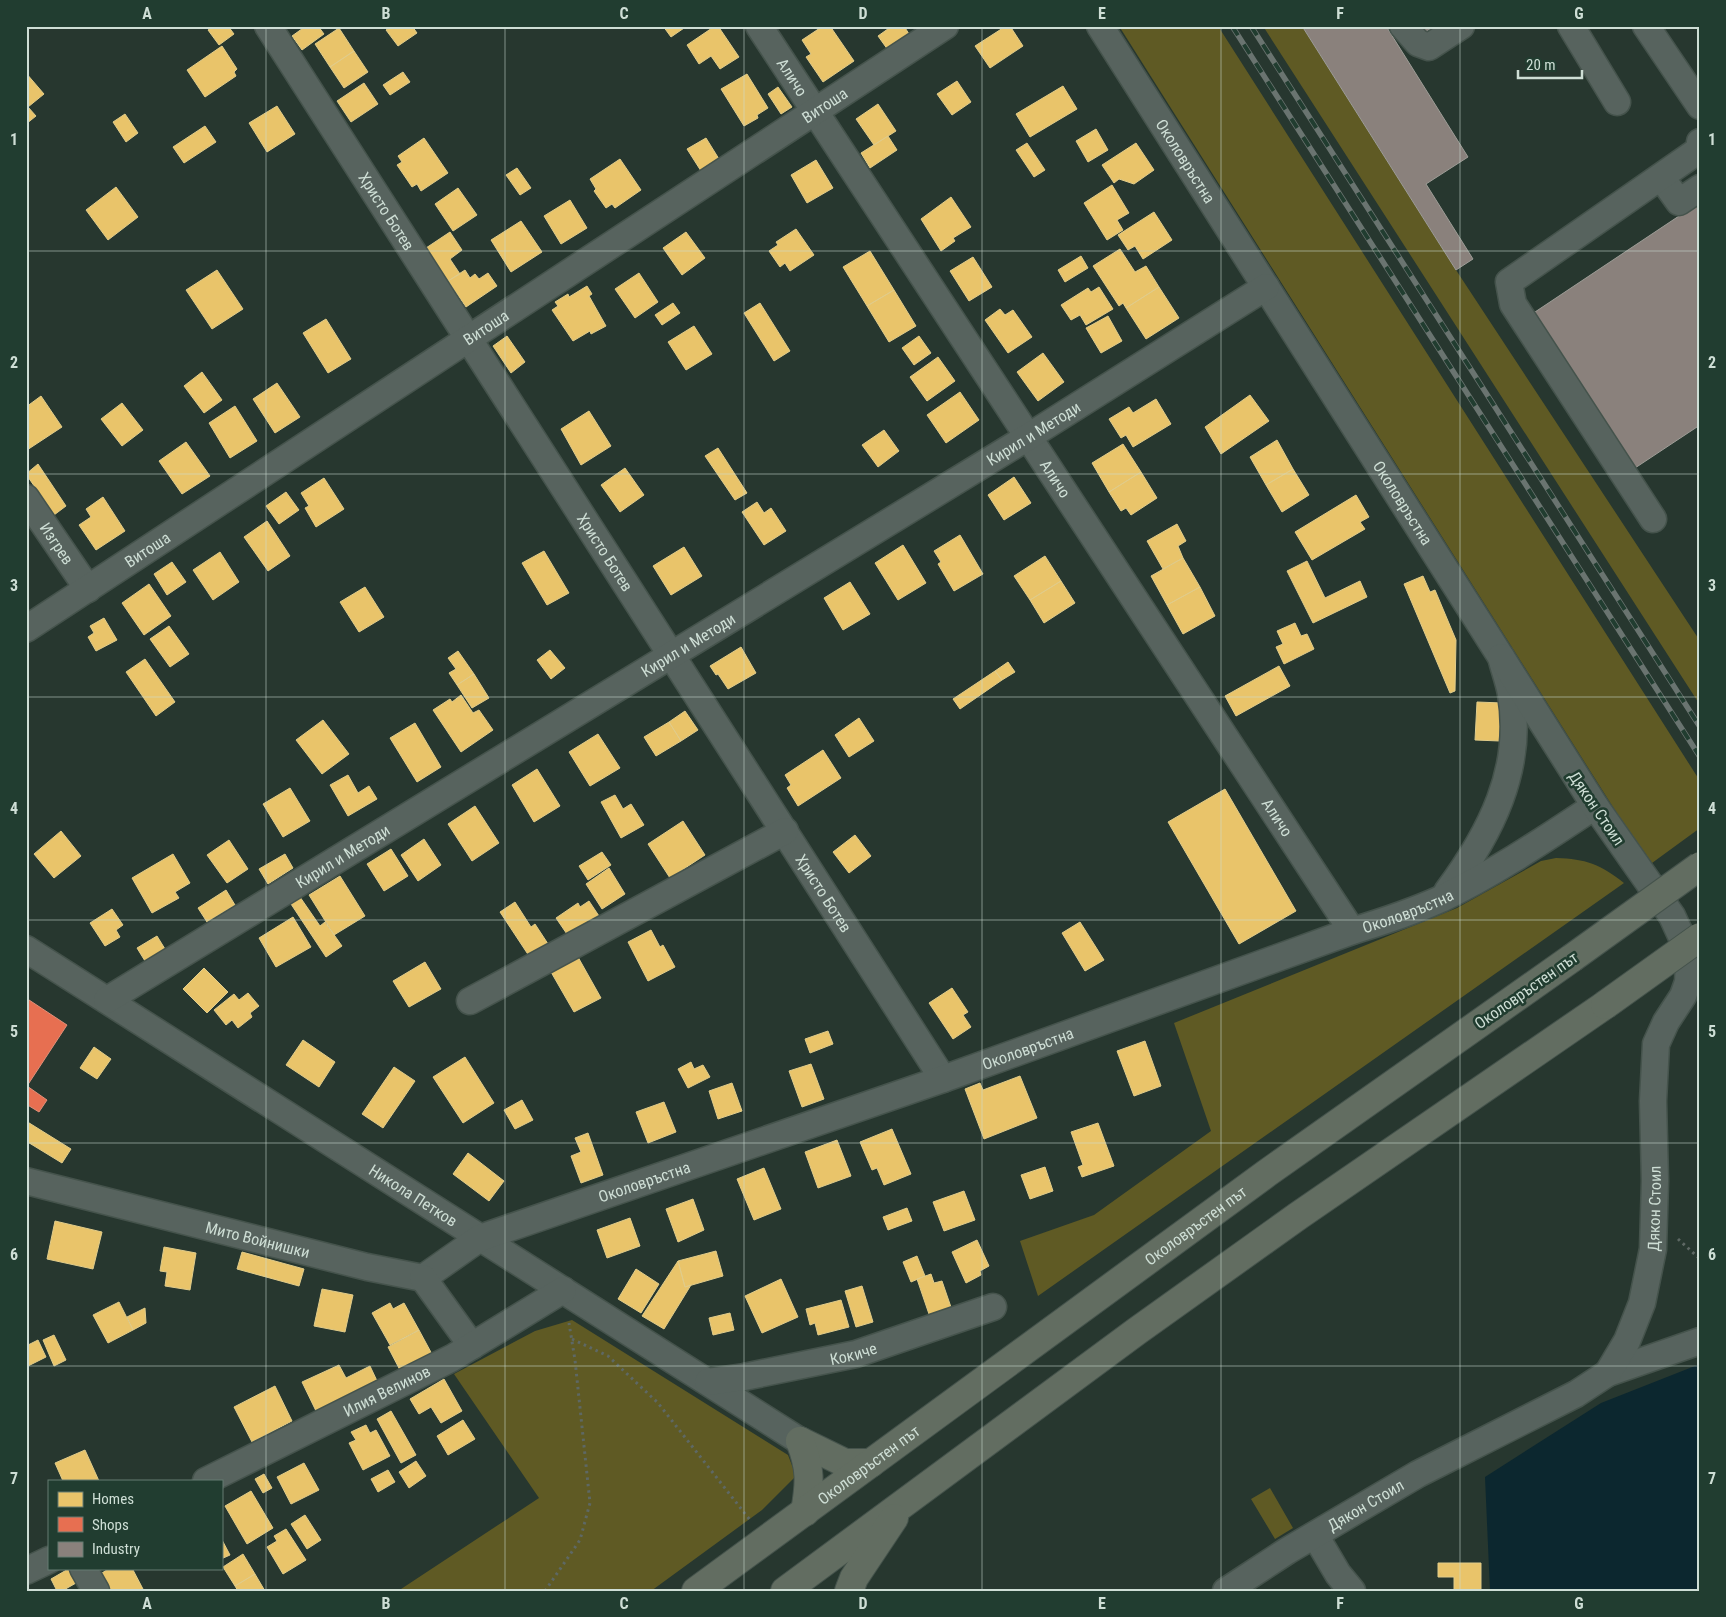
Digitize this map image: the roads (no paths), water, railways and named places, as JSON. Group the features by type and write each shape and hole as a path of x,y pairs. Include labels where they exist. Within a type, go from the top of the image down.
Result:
{"highway":[{"name":"Околовръстен път","path":"696,1591 1267,1173 1700,866"},
{"path":"785,1591 904,1502 1282,1228 1605,1005 1700,937"},
{"path":"800,1442 845,1463 871,1462"},
{"path":"800,1442 808,1461 810,1479 805,1512"},
{"path":"849,1591 854,1578 904,1502"}],"street":[{"name":"Христо Ботев","path":"268,26 943,1079"},
{"name":"Аличо","path":"758,26 1352,931"},
{"name":"Витоша","path":"26,629 814,114 945,26"},
{"name":"Околовръстна","path":"480,1238 943,1079 1352,931 1401,916 1442,898 1470,860 1489,829 1503,797 1510,764 1513,726 1511,694 1501,657 1100,26"},
{"path":"1403,26 1418,43 1429,47 1461,26"},
{"path":"1571,26 1617,102"},
{"path":"1646,26 1700,106"},
{"path":"1653,519 1513,304 1509,282 1699,150 1700,142"},
{"path":"1661,177 1679,202 1700,188"},
{"name":"Кирил и Методи","path":"107,1000 1028,437 1266,286"},
{"name":"Изгрев","path":"26,498 88,589"},
{"name":"Дякон Стоил","path":"1226,1591 1315,1535 1418,1474 1576,1394 1608,1373 1627,1341 1642,1303 1653,1248 1655,1182 1653,1101 1656,1044 1666,1022 1683,996 1688,982 1689,963 1683,940 1672,916 1594,806 1501,657"},
{"path":"1442,898 1486,875 1594,806"},
{"path":"470,1001 785,831"},
{"name":"Никола Петков","path":"26,949 800,1442"},
{"name":"Мито Войнишки","path":"26,1181 367,1267 423,1278"},
{"path":"472,1346 423,1278 480,1238"},
{"name":"Илия Велинов","path":"208,1480 472,1346 563,1290"},
{"name":"Кокиче","path":"708,1382 744,1377 856,1354 993,1307"},
{"path":"1608,1373 1700,1341"},
{"path":"1315,1535 1338,1574 1352,1591"},
{"path":"26,1571 48,1560"},
{"path":"84,1570 96,1591"}],"water":[{"path":"1700,1364 1700,1591 1490,1591 1485,1477 1601,1403"}],"railway":[{"path":"1232,26 1700,757"},
{"path":"1251,26 1700,727"}]}
